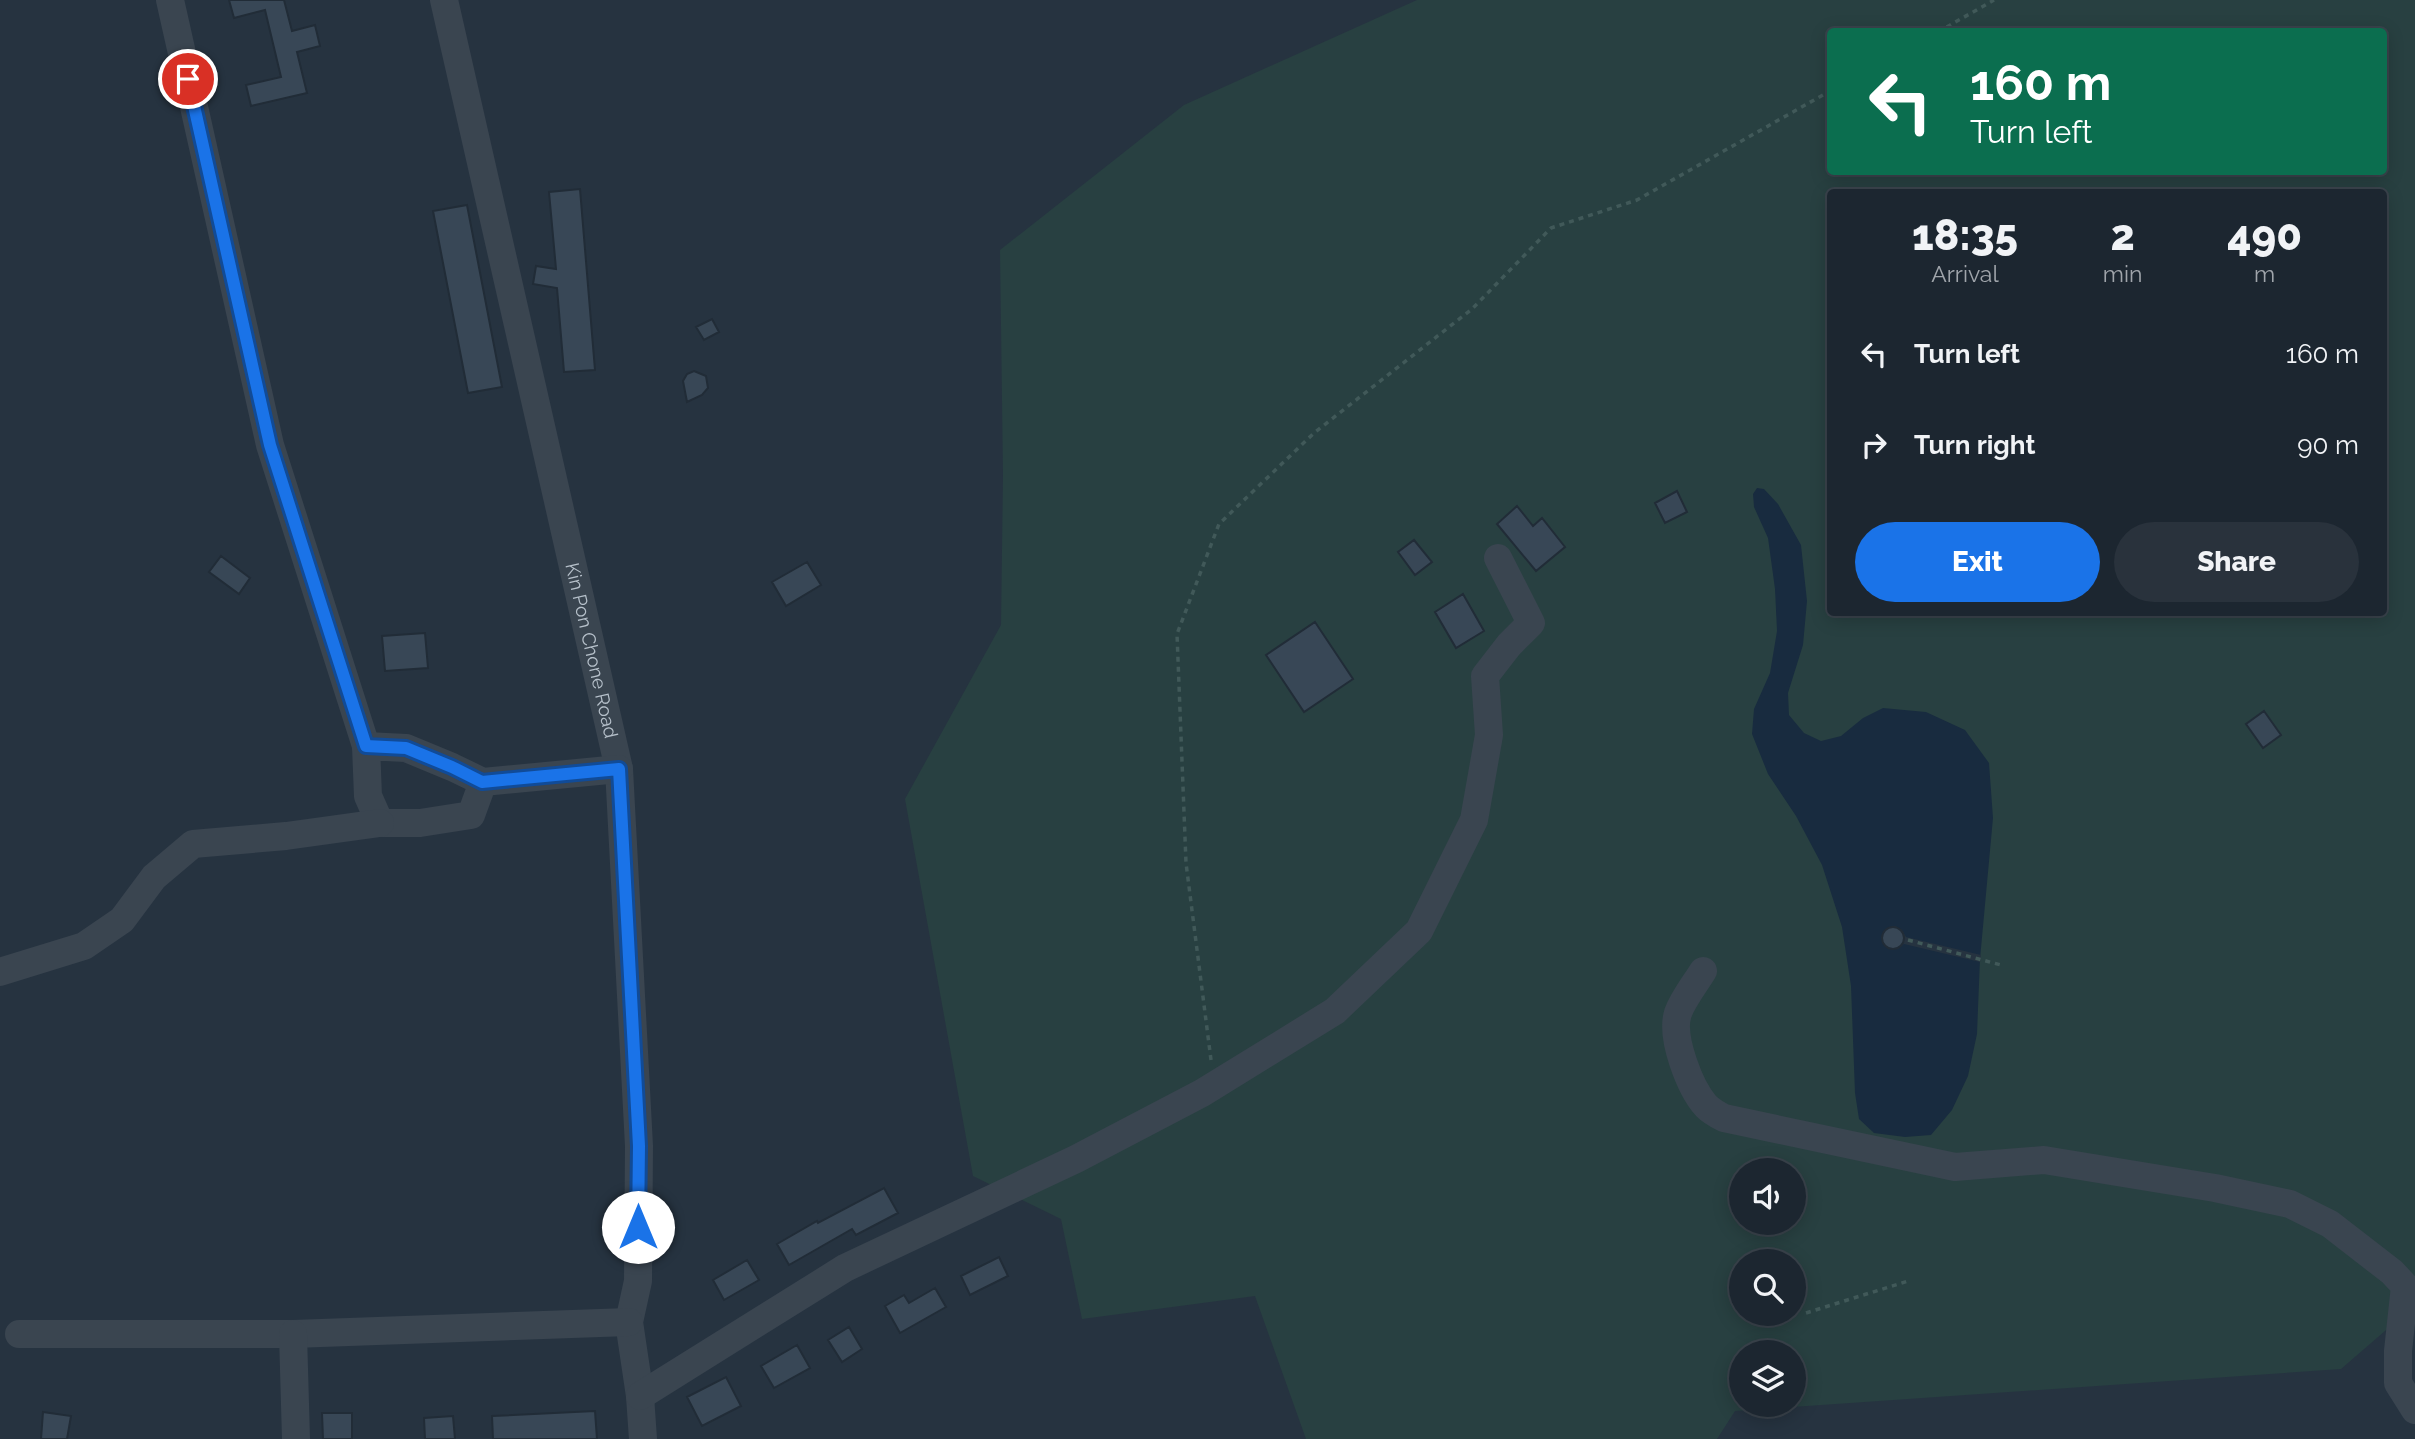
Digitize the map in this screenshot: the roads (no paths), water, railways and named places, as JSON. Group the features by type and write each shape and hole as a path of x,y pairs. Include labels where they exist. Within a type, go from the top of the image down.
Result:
{"street":[{"path":"170,0 270,445 366,746 368,796 380,822"},
{"name":"Kin Pon Chone Road","path":"443,0 619,769 639,1146 638,1281 629,1322 640,1396 643,1439"},
{"path":"640,1396 845,1268 1076,1160 1202,1093 1335,1011 1419,931 1474,820 1489,735 1485,676 1509,645 1531,623 1498,558"},
{"path":"366,746 406,748 482,782 619,769"},
{"path":"0,972 84,946 122,920 154,877 193,844 313,833 380,822 420,823 471,815 482,782"},
{"path":"1703,971 1677,1014 1677,1041 1696,1091 1707,1107 1724,1118 1955,1167 2044,1160 2215,1188 2290,1204 2330,1224 2392,1272 2405,1286 2398,1352 2398,1384 2415,1410"},
{"path":"19,1334 293,1334 629,1322"},
{"path":"293,1334 296,1439"}],"water":[{"path":"1757,488 1764,489 1778,504 1801,545 1807,601 1803,645 1788,693 1789,715 1804,733 1821,741 1841,736 1863,718 1883,708 1926,712 1965,730 1989,763 1993,818 1980,959 1977,1034 1968,1076 1952,1110 1931,1135 1905,1137 1874,1133 1859,1119 1855,1093 1851,986 1842,927 1822,865 1796,816 1768,774 1752,734 1754,709 1770,673 1777,631 1768,538 1754,507 1753,494"}]}
